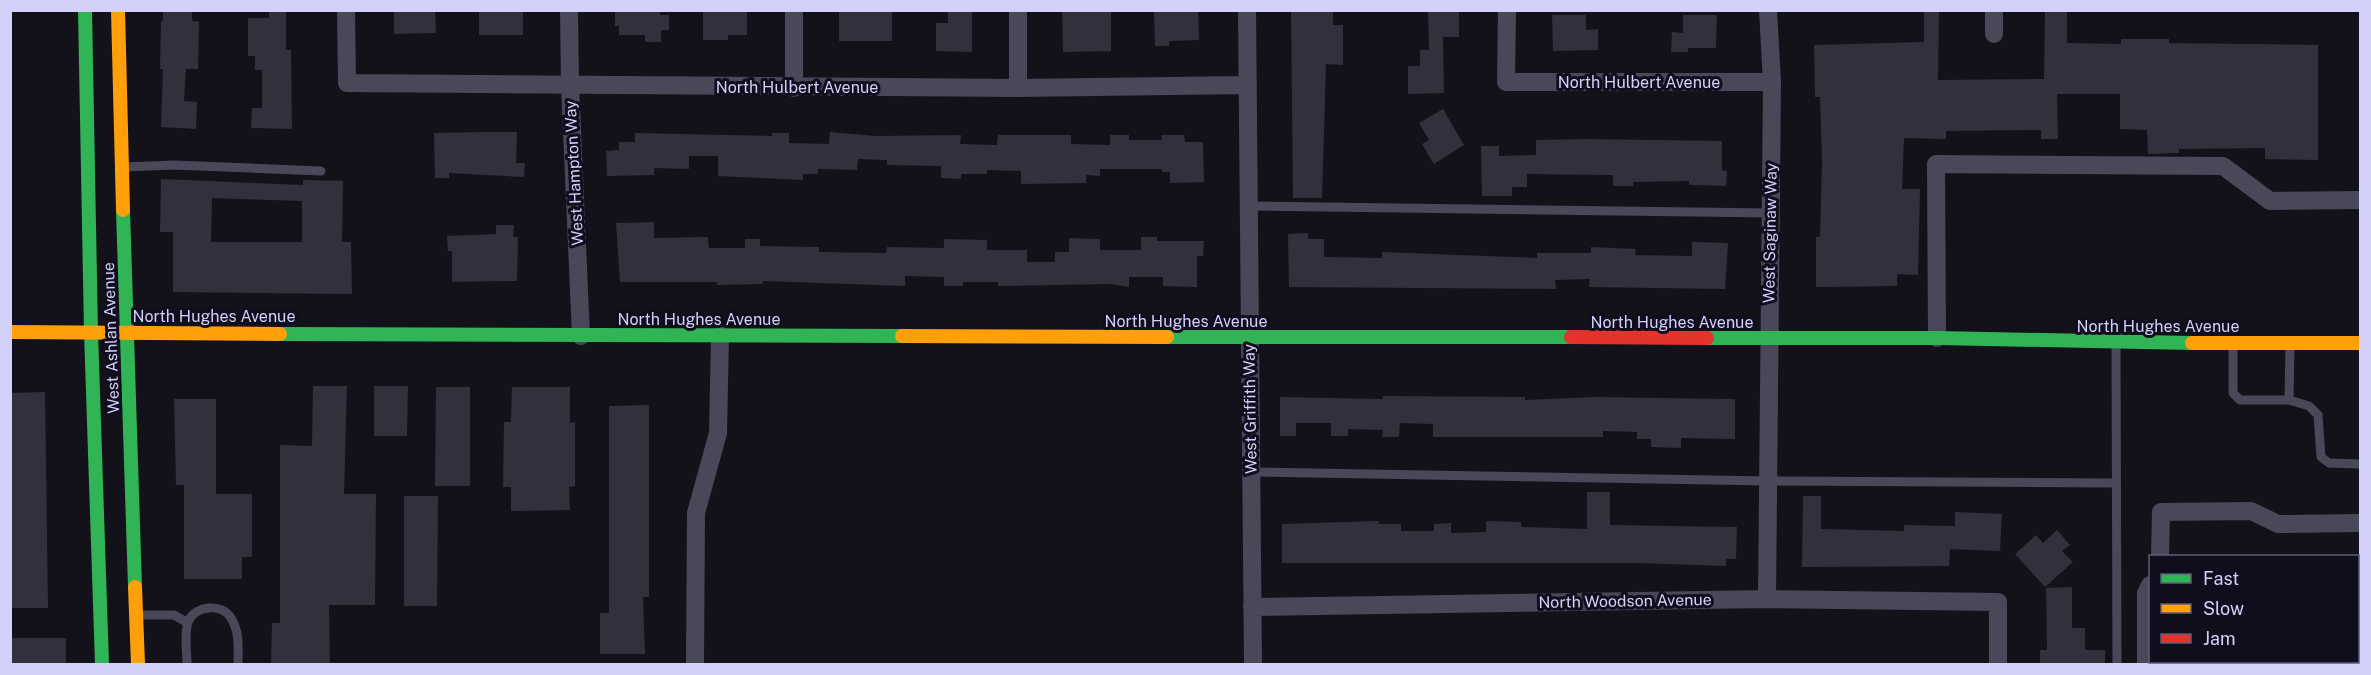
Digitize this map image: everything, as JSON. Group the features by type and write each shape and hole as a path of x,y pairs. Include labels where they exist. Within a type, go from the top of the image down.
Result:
{"street":[{"name":"West Ashlan Avenue","path":"85,10 91,332 100,543 102,664"},
{"name":"West Ashlan Avenue","path":"118,10 121,167 138,664"},
{"name":"North Hulbert Avenue","path":"346,10 347,83 794,88 1247,85"},
{"name":"West Hampton Way","path":"569,10 581,336"},
{"path":"794,10 794,88"},
{"path":"1018,10 1018,88"},
{"name":"West Griffith Way","path":"1247,10 1253,664"},
{"name":"North Hulbert Avenue","path":"1507,10 1506,82 1772,82"},
{"name":"West Saginaw Way","path":"1767,599 1772,82 1768,10"},
{"path":"1994,10 1994,34"},
{"path":"1937,338 1936,164 2223,166 2270,201 2361,200"},
{"name":"North Hughes Avenue","path":"10,332 581,336 720,334 1250,338 1937,338 2116,343 2361,343"},
{"path":"695,664 696,513 718,434 720,334"},
{"path":"2160,555 2161,512 2251,512 2278,524 2361,523"},
{"path":"100,543 114,612"},
{"path":"2146,664 2146,593 2149,588"},
{"name":"North Woodson Avenue","path":"1252,607 1767,599 1998,602 1998,664"}],"lane":[{"path":"121,167 174,165 321,171"},
{"path":"1248,206 1770,213"},
{"path":"2116,343 2117,664"},
{"path":"2234,343 2233,393 2240,400 2289,400 2309,406 2318,415 2321,458 2329,463 2361,464"},
{"path":"2289,400 2290,343"},
{"path":"1251,472 1769,481 2115,483"},
{"path":"187,664 188,622 194,612 204,608 224,612 231,618 238,635 238,664"},
{"path":"138,615 174,615 188,622"}],"building":[{"path":"163,10 192,10 192,21 199,22 198,69 186,69 184,101 197,102 196,129 161,127 163,69 160,69"},
{"path":"269,10 286,10 286,50 291,50 292,129 251,128 252,108 262,108 262,70 255,70 255,56 248,56 248,18 269,18"},
{"path":"394,10 435,10 436,33 394,34"},
{"path":"479,10 523,10 523,35 479,35"},
{"path":"615,10 660,10 660,15 669,15 669,30 661,30 661,42 645,42 645,35 619,35 619,26 615,26"},
{"path":"703,10 747,10 747,35 728,35 728,40 703,40"},
{"path":"839,10 892,10 892,41 839,41"},
{"path":"948,10 972,10 972,52 936,51 936,23 948,23"},
{"path":"1062,10 1111,10 1111,51 1063,52"},
{"path":"1154,10 1198,10 1199,40 1169,41 1169,46 1155,46"},
{"path":"1291,10 1333,10 1333,25 1343,25 1343,65 1326,64 1322,198 1293,198"},
{"path":"1428,10 1459,10 1459,37 1443,37 1444,93 1408,94 1408,66 1420,66 1420,50 1429,50"},
{"path":"1924,10 1939,10 1938,80 2044,79 2045,10 2067,10 2067,43 2121,44 2121,39 2169,39 2169,43 2318,45 2318,160 2265,159 2265,148 2179,149 2179,153 2148,154 2147,130 2120,129 2120,94 2057,94 2058,139 2041,139 2041,130 1946,131 1946,139 1904,138 1902,189 1920,189 1918,275 1897,274 1897,286 1816,287 1816,237 1820,237 1822,161 1820,97 1815,97 1814,45 1924,42"},
{"path":"1552,15 1586,15 1586,30 1598,29 1598,50 1553,51"},
{"path":"1683,15 1717,15 1716,48 1688,48 1688,52 1671,52 1672,32 1683,33"},
{"path":"1443,109 1464,145 1434,164 1422,144 1429,140 1419,123"},
{"path":"517,132 516,163 525,163 524,177 449,173 449,178 435,178 434,133"},
{"path":"830,132 876,136 961,135 960,144 997,145 998,135 1071,135 1071,144 1110,145 1110,135 1129,135 1129,140 1162,140 1161,135 1184,135 1185,142 1203,142 1204,182 1170,183 1170,172 1162,172 1162,169 1100,169 1100,176 1086,175 1086,183 1021,184 1021,171 987,170 987,174 961,174 961,179 941,178 941,166 887,165 887,160 858,159 857,170 818,169 818,174 803,174 803,180 718,176 718,156 689,156 689,169 654,168 654,175 607,176 606,151 619,150 619,142 635,142 635,133 772,136 772,133 789,133 789,143 829,144"},
{"path":"1536,140 1722,141 1722,170 1727,171 1726,186 1689,185 1689,181 1633,182 1633,186 1613,186 1613,175 1527,174 1527,187 1512,187 1512,196 1482,196 1481,146 1499,146 1499,156 1536,155"},
{"path":"161,179 303,185 303,180 343,181 342,242 351,242 352,294 173,292 173,232 160,232","holes":["212,198 302,201 302,242 211,242"]},
{"path":"654,222 654,238 708,237 709,248 745,248 745,239 760,239 760,246 819,247 819,252 886,253 887,247 944,248 944,239 987,240 987,250 1027,250 1027,262 1055,262 1055,252 1069,252 1069,238 1100,239 1100,250 1141,250 1141,237 1157,237 1157,241 1204,241 1203,256 1197,256 1197,287 1163,286 1163,277 1129,277 1129,287 1110,284 998,286 998,282 963,282 963,286 944,286 944,277 905,276 905,286 763,281 763,284 717,285 717,282 620,282 616,223"},
{"path":"496,225 514,225 513,237 518,237 517,281 452,282 452,251 448,251 447,236 496,234"},
{"path":"1308,233 1308,239 1324,239 1324,257 1382,258 1382,252 1537,258 1537,253 1591,253 1591,247 1636,249 1635,255 1692,256 1692,242 1728,243 1725,289 1589,287 1590,279 1555,280 1556,289 1289,287 1288,234"},
{"path":"313,386 347,386 344,494 376,494 375,605 329,605 330,664 271,664 272,623 280,623 280,445 312,446"},
{"path":"374,386 408,386 407,436 374,436"},
{"path":"436,387 470,387 470,486 435,486"},
{"path":"512,387 570,387 570,423 575,422 575,486 569,487 570,510 511,511 511,487 503,487 504,422 511,422"},
{"path":"45,392 48,608 10,608 10,393"},
{"path":"1383,396 1525,397 1525,400 1593,397 1735,399 1735,439 1681,438 1681,448 1651,447 1651,439 1637,439 1637,432 1603,431 1603,437 1433,437 1433,424 1400,423 1399,437 1382,437 1383,430 1348,429 1348,436 1331,436 1331,423 1296,423 1296,436 1280,436 1280,397 1383,399"},
{"path":"174,399 216,399 216,494 252,494 252,557 242,557 242,579 184,579 184,485 176,485"},
{"path":"649,405 649,597 643,597 645,654 600,654 600,613 609,613 609,406"},
{"path":"1587,492 1610,492 1610,525 1737,527 1736,559 1726,559 1726,566 1638,563 1282,563 1282,524 1379,521 1379,524 1401,524 1401,531 1434,531 1434,524 1451,523 1451,533 1486,532 1486,521 1521,522 1521,527 1587,529"},
{"path":"404,496 438,496 437,606 404,606"},
{"path":"1803,496 1821,496 1821,529 1904,531 1904,525 1955,526 1955,512 2002,514 2000,551 1950,549 1949,566 1802,567"},
{"path":"2057,530 2070,545 2062,551 2073,562 2045,587 2015,554 2036,535 2043,543"},
{"path":"2072,587 2072,628 2085,628 2085,650 2105,650 2105,664 2040,664 2040,650 2047,650 2046,588"},
{"path":"10,638 66,638 66,664 10,664"}],"traffic: fast":[{"path":"85,10 91,332 102,664"},
{"path":"123,210 135,587"},
{"path":"280,334 902,336"},
{"path":"1167,337 1571,337"},
{"path":"1707,338 1937,338 2192,343"}],"traffic: slow":[{"path":"118,10 123,210"},
{"path":"10,332 280,334"},
{"path":"902,336 1167,337"},
{"path":"2192,343 2360,343"},
{"path":"135,587 138,664"}],"traffic: jam":[{"path":"1571,337 1707,338"}]}
